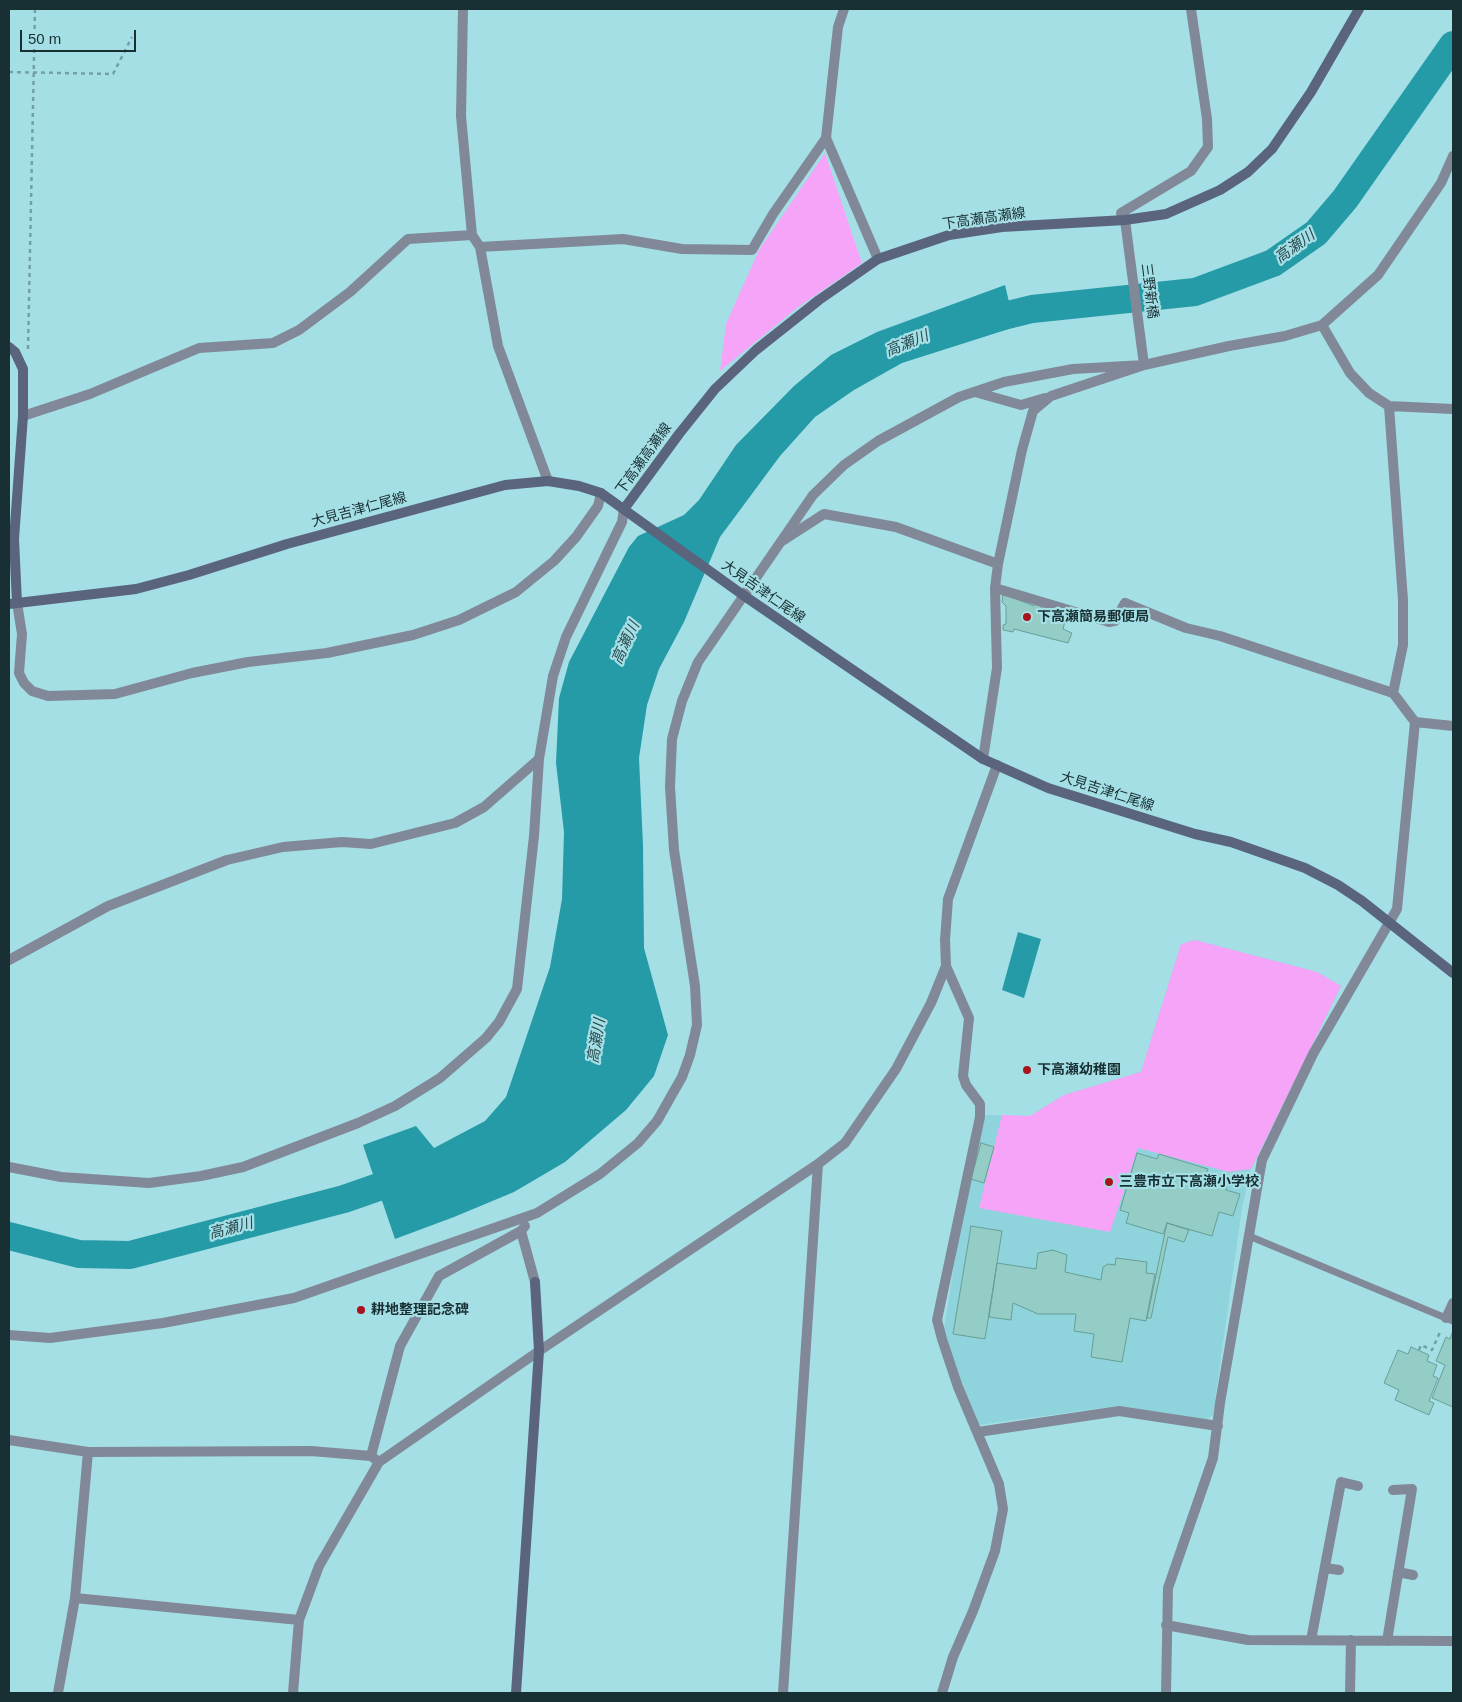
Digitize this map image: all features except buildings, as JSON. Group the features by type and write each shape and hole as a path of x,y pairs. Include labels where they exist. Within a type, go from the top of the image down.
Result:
{"main road":[{"name":"下高瀬高瀬線","path":"624,509 679,434 716,389 756,350 819,300 878,259 949,235 1002,228 1125,220 1166,214 1220,190 1248,172 1272,149 1306,99 1359,9"},
{"path":"9,347 15,352 23,369 23,416 14,539 13,603"},
{"name":"大見吉津仁尾線","path":"13,603 136,589 189,575 287,544 505,485 548,481 579,486 601,493 743,595 983,759 1048,788 1195,834 1231,842 1285,860 1338,885 1453,973"},
{"path":"516,1693 539,1351 535,1282"}],"street":[{"path":"463,9 461,116 472,235 480,247 498,346 548,481"},
{"path":"480,247 623,239 682,248 752,250 772,214 826,138 838,27 844,9"},
{"path":"1125,220 1121,213 1191,171 1208,147 1207,119 1191,9"},
{"path":"826,138 878,259"},
{"path":"975,392 1021,405 1144,365 1285,336 1322,325 1378,275 1436,191 1453,156"},
{"name":"三野新橋","path":"1125,220 1144,365"},
{"path":"23,416 90,394 199,348 273,342 299,330 350,292 408,239 472,235"},
{"path":"1322,325 1350,372 1369,393 1389,406 1453,409"},
{"path":"9,1336 50,1338 144,1326 294,1298 537,1213 600,1174 638,1142 657,1122 669,1102 690,1055 697,1025 695,986 674,850 670,787 672,739 682,701 698,662 776,545 813,495 844,465 878,442 959,397 1004,382 1039,374 1108,366 1144,365"},
{"path":"983,759 997,668 995,588 998,564 1022,450 1033,411 1051,396"},
{"path":"1389,406 1403,600 1403,644 1394,693"},
{"path":"13,603 22,634 20,673 24,683 32,691 48,696 115,694 192,673 248,662 326,653 413,635 459,620 516,592 554,561 576,537 595,511 601,493"},
{"path":"9,1167 61,1177 149,1183 201,1176 243,1167 358,1123 395,1106 440,1078 486,1038 499,1022 517,989 534,836 539,759 553,676 566,637 622,522 624,509"},
{"path":"776,545 824,514 896,527 998,564"},
{"path":"995,588 1109,622 1115,621 1125,603 1186,628 1220,636 1394,693 1415,722 1397,909 1313,1054 1262,1160 1220,1403 1213,1458 1168,1588 1166,1693"},
{"path":"1415,722 1453,726"},
{"path":"9,960 108,906 227,860 283,847 342,842 371,844 455,823 484,807 539,759"},
{"path":"942,1693 953,1657 973,1611 995,1551 1003,1509 999,1484 958,1387 937,1320 980,1117 980,1104 966,1085 963,1076 969,1018 946,966 945,940 948,899 997,765"},
{"path":"9,1440 88,1452 311,1451 375,1459 818,1164 846,1143 896,1069 931,1002 946,966"},
{"path":"783,1693 818,1164"},
{"path":"293,1693 299,1620 319,1566 375,1459 400,1346 439,1276 521,1230 537,1213"},
{"path":"521,1230 535,1282"},
{"path":"1450,1319 1453,1302"},
{"path":"978,1432 1021,1428 1119,1412 1218,1426"},
{"path":"58,1693 75,1598 88,1452"},
{"path":"1311,1640 1341,1482 1358,1486"},
{"path":"1387,1641 1412,1489 1393,1490"},
{"path":"1325,1568 1339,1570"},
{"path":"1398,1572 1413,1574"},
{"path":"75,1598 299,1620"},
{"path":"1166,1625 1248,1640 1453,1642"},
{"path":"1350,1693 1351,1640"}],"lane":[{"path":"1249,1236 1450,1319"}],"path":[{"path":"21,363 28,352 35,9"},
{"path":"9,72 113,74 132,37"},
{"path":"1418,1350 1421,1345 1432,1350 1450,1319"}],"shaded area":[{"path":"825,153 862,263 797,308 720,371 726,324 759,250"},
{"name":"三豊市立下高瀬小学校","path":"1195,940 1317,972 1341,986 1251,1169 1242,1208 1213,1415 1206,1420 1116,1406 979,1425 964,1389 944,1330 965,1195 986,1115 1030,1116 1064,1095 1141,1072 1181,944"},
{"path":"1195,940 1317,972 1341,986 1251,1169 1229,1172 1138,1148 1110,1232 979,1208 1002,1115 1030,1116 1064,1095 1141,1072 1181,944"}],"water":[{"path":"1005,285 1015,327 902,363 854,390 815,417 780,456 720,537 684,622 659,669 647,705 639,758 643,845 644,948 668,1035 654,1076 626,1110 565,1162 514,1192 395,1239 363,1145 416,1126 434,1148 485,1121 506,1097 550,967 562,899 564,832 556,763 559,698 569,662 629,547 638,536 684,515 699,500 736,445 794,386 831,355 877,332"},
{"path":"1018,932 1041,939 1024,998 1002,990"}],"waterway":[{"name":"高瀬川","path":"975,323 1032,309 1195,292 1273,263 1316,233 1345,199 1453,45"},
{"name":"高瀬川","path":"9,1236 79,1254 130,1255 344,1199 413,1175"}],"place":[{"name":"下高瀬簡易郵便局","path":"1027,617"},
{"name":"下高瀬幼稚園","path":"1027,1070"},
{"name":"三豊市立下高瀬小学校","path":"1109,1182"},
{"name":"耕地整理記念碑","path":"361,1310"}]}
